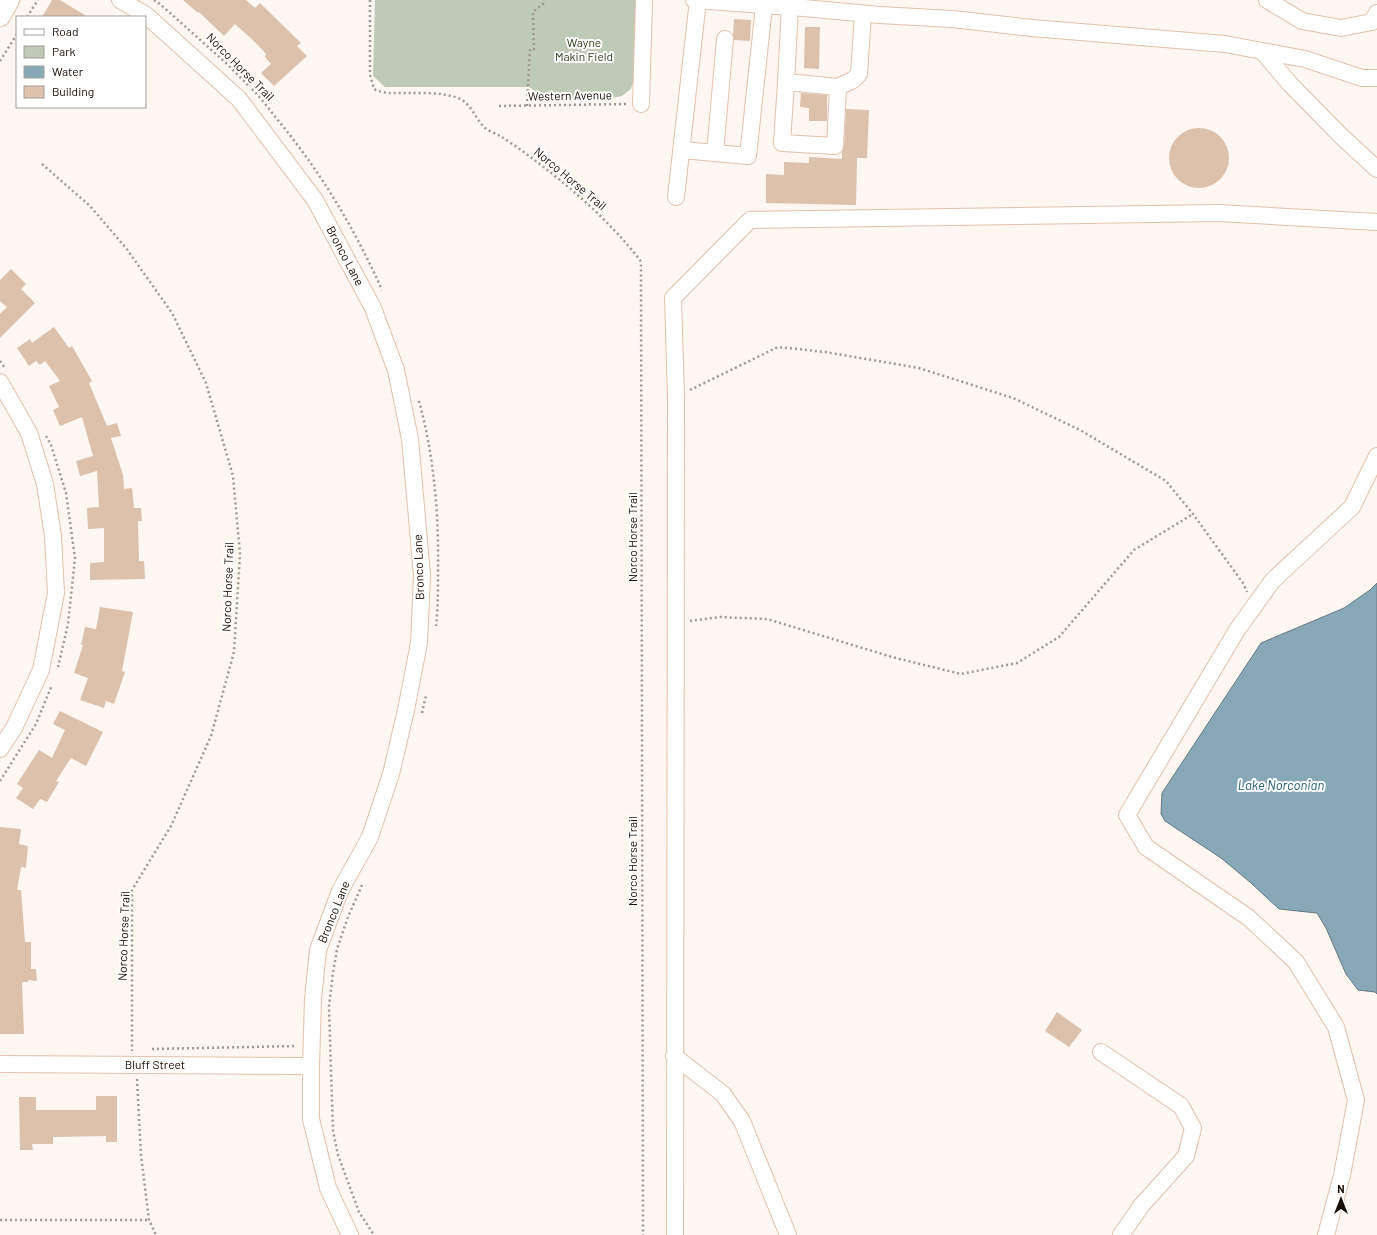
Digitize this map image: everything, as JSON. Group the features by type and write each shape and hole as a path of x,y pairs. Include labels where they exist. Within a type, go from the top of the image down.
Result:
{"main road":[{"path":"0,16 10,0"}],"street":[{"name":"Bronco Lane","path":"120,0 146,15 239,99 315,200 373,308 396,370 410,439 422,575 419,643 406,710 391,774 370,837 340,891 318,950 313,999 311,1046 311,1119 328,1188 350,1235"},
{"path":"641,104 644,0"},
{"path":"694,0 863,14 952,19 1032,28 1225,44 1305,59 1362,78 1377,78"},
{"path":"676,197 698,0"},
{"path":"1267,0 1302,21 1341,28 1372,22 1377,13"},
{"path":"682,150 748,156 764,6"},
{"path":"790,7 782,143 835,146 838,87"},
{"path":"786,82 838,87 853,80 859,74 863,14"},
{"path":"715,153 724,39"},
{"path":"1262,51 1290,84 1341,136 1377,169"},
{"path":"675,1235 674,1056 676,397 673,298 750,220 1219,213 1377,222"},
{"path":"0,382 29,433 45,484 53,536 56,593 41,670 14,728 0,749"},
{"path":"1326,1235 1342,1175 1356,1100 1336,1027 1296,962 1249,918 1146,847 1127,815 1237,630 1273,580 1352,507 1377,456"},
{"path":"1101,1052 1180,1106 1193,1128 1186,1156 1141,1206 1121,1235"},
{"path":"674,1056 723,1094 742,1121 788,1235"},
{"name":"Bluff Street","path":"0,1064 311,1066"}],"path":[{"path":"28,16 38,0"},
{"name":"Norco Horse Trail","path":"154,0 226,63 255,92 306,156 336,201 370,264 382,291"},
{"name":"Norco Horse Trail","path":"370,0 370,75 374,89 384,93 427,94 458,98 467,104 484,128 500,136 573,190 592,207 640,260 643,1235"},
{"path":"527,106 530,50 534,49 533,12 544,3 544,0"},
{"path":"0,61 16,36"},
{"name":"Western Avenue","path":"499,106 641,104"},
{"name":"Norco Horse Trail","path":"42,164 90,206 126,248 172,313 206,383 233,476 240,554 234,652 211,736 171,826 132,890 131,1049 136,1065 141,1156 149,1220 156,1235"},
{"path":"676,397 778,347 825,352 919,368 1013,398 1080,430 1166,481 1193,514 1243,583 1254,607"},
{"path":"418,396 429,446 437,515 438,610 436,629"},
{"path":"675,622 720,617 767,619 892,657 961,674 1017,663 1059,637 1134,550 1193,514"},
{"path":"420,720 426,691"},
{"path":"362,883 337,949 329,1006 330,1045 333,1131 338,1155 359,1212 374,1235"},
{"path":"147,1049 330,1045"},
{"path":"131,1049 139,1049"},
{"path":"0,1220 149,1220"}],"green space":[{"name":"Wayne Makin Field","path":"375,0 637,0 636,72 631,89 622,96 607,99 547,100 529,87 385,87 373,76"}],"water":[{"name":"Lake Norconian","path":"1377,583 1377,994 1375,992 1358,990 1346,974 1326,928 1317,913 1279,909 1221,858 1165,821 1161,814 1162,793 1261,643 1344,608 1370,590"}],"building":[{"path":"52,0 60,0 86,16 43,16"},
{"path":"183,0 246,0 255,8 260,3 301,43 297,46 307,56 274,86 261,73 271,64 265,57 266,54 255,42 235,24 224,36 199,12 198,13"},
{"path":"734,19 751,20 750,41 734,40"},
{"path":"805,27 820,27 819,69 804,68"},
{"path":"801,93 827,95 827,121 809,121 809,108 800,107"},
{"path":"846,109 869,110 867,158 857,158 856,205 766,203 766,174 784,175 784,162 809,163 809,157 842,159"},
{"path":"1193,128 1205,128 1216,133 1224,141 1229,152 1227,170 1216,183 1205,188 1193,188 1182,183 1174,175 1169,164 1169,152 1174,141 1182,133"},
{"path":"11,269 26,284 21,289 35,303 0,338 0,314 7,307 0,301 0,280"},
{"path":"54,327 69,348 72,346 92,381 89,383 107,426 117,423 121,436 111,438 123,475 124,489 132,488 134,508 141,508 142,521 138,521 139,561 144,561 145,579 90,580 90,563 104,562 104,528 88,529 87,508 99,507 97,471 80,476 76,461 93,456 82,417 60,426 53,410 59,407 49,386 60,381 45,361 40,365 36,361 29,366 17,348 30,339 32,343"},
{"path":"100,607 133,612 122,671 125,672 114,704 106,701 104,708 80,700 88,678 74,673 83,645 81,645 85,627 96,629"},
{"path":"60,711 103,732 86,766 71,758 56,781 59,782 47,802 40,799 33,809 16,798 23,788 17,784 39,750 52,758 65,730 53,724"},
{"path":"0,827 21,829 19,844 28,846 26,868 21,867 17,890 21,890 25,942 31,942 31,969 36,969 37,981 28,980 28,982 22,982 24,1034 0,1034"},
{"path":"1057,1012 1082,1030 1069,1047 1045,1031"},
{"path":"96,1096 117,1096 117,1142 106,1142 106,1136 53,1137 53,1144 32,1144 33,1150 20,1150 19,1097 36,1097 36,1110 96,1110"}]}
